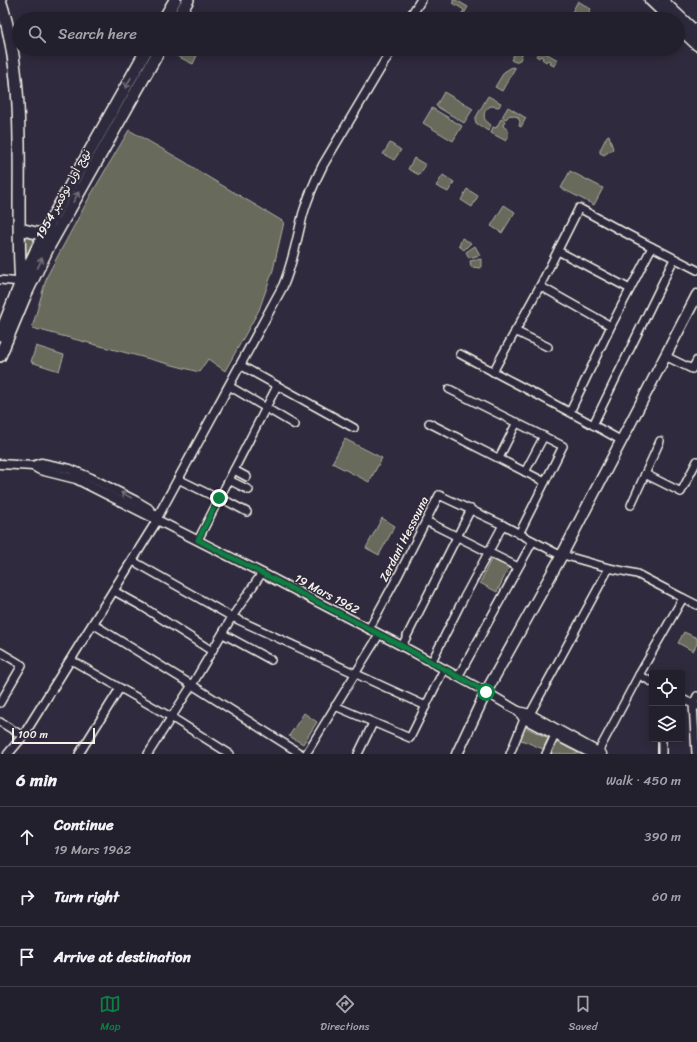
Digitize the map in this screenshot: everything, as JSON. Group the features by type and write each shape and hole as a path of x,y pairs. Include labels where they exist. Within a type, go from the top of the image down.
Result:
{"main road":[{"path":"0,0 12,45"},
{"path":"168,12 175,0"},
{"path":"181,12 188,0"},
{"path":"650,0 663,12"},
{"path":"662,0 676,12"},
{"path":"685,20 696,29"},
{"path":"685,34 697,45"},
{"path":"13,56 17,84 24,230 21,282 25,296"},
{"name":"نهج أول نوفمبر 1954","path":"0,335 21,282 50,222 143,56"},
{"name":"نهج أول نوفمبر 1954","path":"0,356 40,263 156,56"},
{"path":"24,230 40,228 50,222"},
{"path":"24,230 45,234 57,232"},
{"path":"457,754 486,692 562,555 697,295"}],"street":[{"path":"413,12 420,0"},
{"path":"8,754 23,736 133,561 157,519 286,280 304,213 323,165 388,56"},
{"path":"493,372 540,286 579,208 697,270"},
{"path":"570,412 652,247"},
{"path":"558,251 630,289"},
{"path":"593,425 674,258"},
{"path":"0,280 21,282"},
{"path":"540,286 612,326"},
{"path":"515,331 548,347"},
{"path":"460,354 570,412 622,442"},
{"path":"665,356 692,369 697,360"},
{"path":"240,366 354,428"},
{"path":"229,386 296,425"},
{"path":"198,540 277,386"},
{"path":"449,389 563,446 519,534"},
{"path":"499,458 517,422"},
{"path":"429,423 545,482"},
{"path":"525,472 544,436"},
{"path":"631,505 660,441"},
{"path":"645,474 681,492 697,461"},
{"name":"19 Mars 1962","path":"0,464 32,466 40,470 76,479 198,540 402,646 527,716"},
{"path":"234,470 247,477"},
{"path":"178,479 247,512"},
{"path":"228,480 249,490"},
{"name":"Zerdani Hessouna","path":"369,629 439,495 471,509 562,555 637,574 697,605"},
{"path":"402,646 471,509"},
{"path":"426,521 518,567"},
{"path":"431,662 503,525"},
{"path":"458,677 533,541"},
{"path":"133,561 232,617 426,706"},
{"path":"510,754 527,716 609,568"},
{"path":"148,754 192,685 232,617 262,573"},
{"path":"114,591 143,607 212,651"},
{"path":"527,716 598,753 639,675 683,598"},
{"path":"93,624 302,754"},
{"path":"223,634 271,660"},
{"path":"306,754 379,635"},
{"path":"0,652 22,665 1,698"},
{"path":"71,660 171,717 230,754"},
{"path":"335,706 410,738 444,669"},
{"path":"639,675 649,680"},
{"path":"79,754 120,688"},
{"path":"696,754 695,705 697,696"},
{"path":"685,700 695,705"},
{"path":"0,722 23,736"},
{"path":"358,754 373,723"},
{"path":"546,754 556,731"},
{"path":"662,742 662,754"}],"green space":[{"path":"453,0 456,0 468,7 465,12 463,12 464,10 453,3"},
{"path":"578,1 591,9 589,12 572,12"},
{"path":"177,56 197,56 193,64"},
{"path":"513,56 522,56 520,60 515,62 511,60"},
{"path":"540,56 551,56 558,60 554,66 550,64 551,61 548,60 546,62 542,59 543,57"},
{"path":"512,67 515,68 502,91 495,87 504,72"},
{"path":"444,92 473,109 464,123 436,106"},
{"path":"488,96 501,103 499,107 491,106 487,108 485,112 485,120 491,125 488,131 476,123 475,119"},
{"path":"508,107 526,118 521,127 519,126 520,122 518,117 510,115 506,119 502,117"},
{"path":"432,108 462,126 453,141 423,123"},
{"path":"501,119 505,121 503,126 508,130 508,137 506,141 491,133 493,127 496,128"},
{"path":"129,130 284,222 273,270 259,310 225,371 208,359 199,372 32,328 47,276 89,198"},
{"path":"609,135 613,149 604,155 600,153 600,150 607,136"},
{"path":"390,143 401,150 394,160 383,154"},
{"path":"414,158 426,165 419,175 408,169"},
{"path":"570,171 603,188 594,205 561,188"},
{"path":"443,175 454,182 448,192 436,186"},
{"path":"467,189 478,196 472,207 461,200"},
{"path":"504,205 515,212 502,233 491,226"},
{"path":"22,235 34,239 27,254 23,253"},
{"path":"462,238 471,243 464,250 459,246"},
{"path":"475,246 480,255 469,258 466,252"},
{"path":"481,259 481,268 471,267 470,261"},
{"path":"36,346 64,355 59,371 31,362"},
{"path":"345,439 382,458 369,482 332,463"},
{"path":"382,518 395,526 379,555 366,548"},
{"path":"491,559 509,567 497,592 480,583"},
{"path":"684,632 697,638 697,644 693,651 678,643"},
{"path":"304,713 317,722 303,744 289,736"},
{"path":"525,727 548,738 543,749 519,739"},
{"path":"555,737 586,754 547,754"}],"route":[{"path":"219,498 198,540 402,646 486,692"}]}
